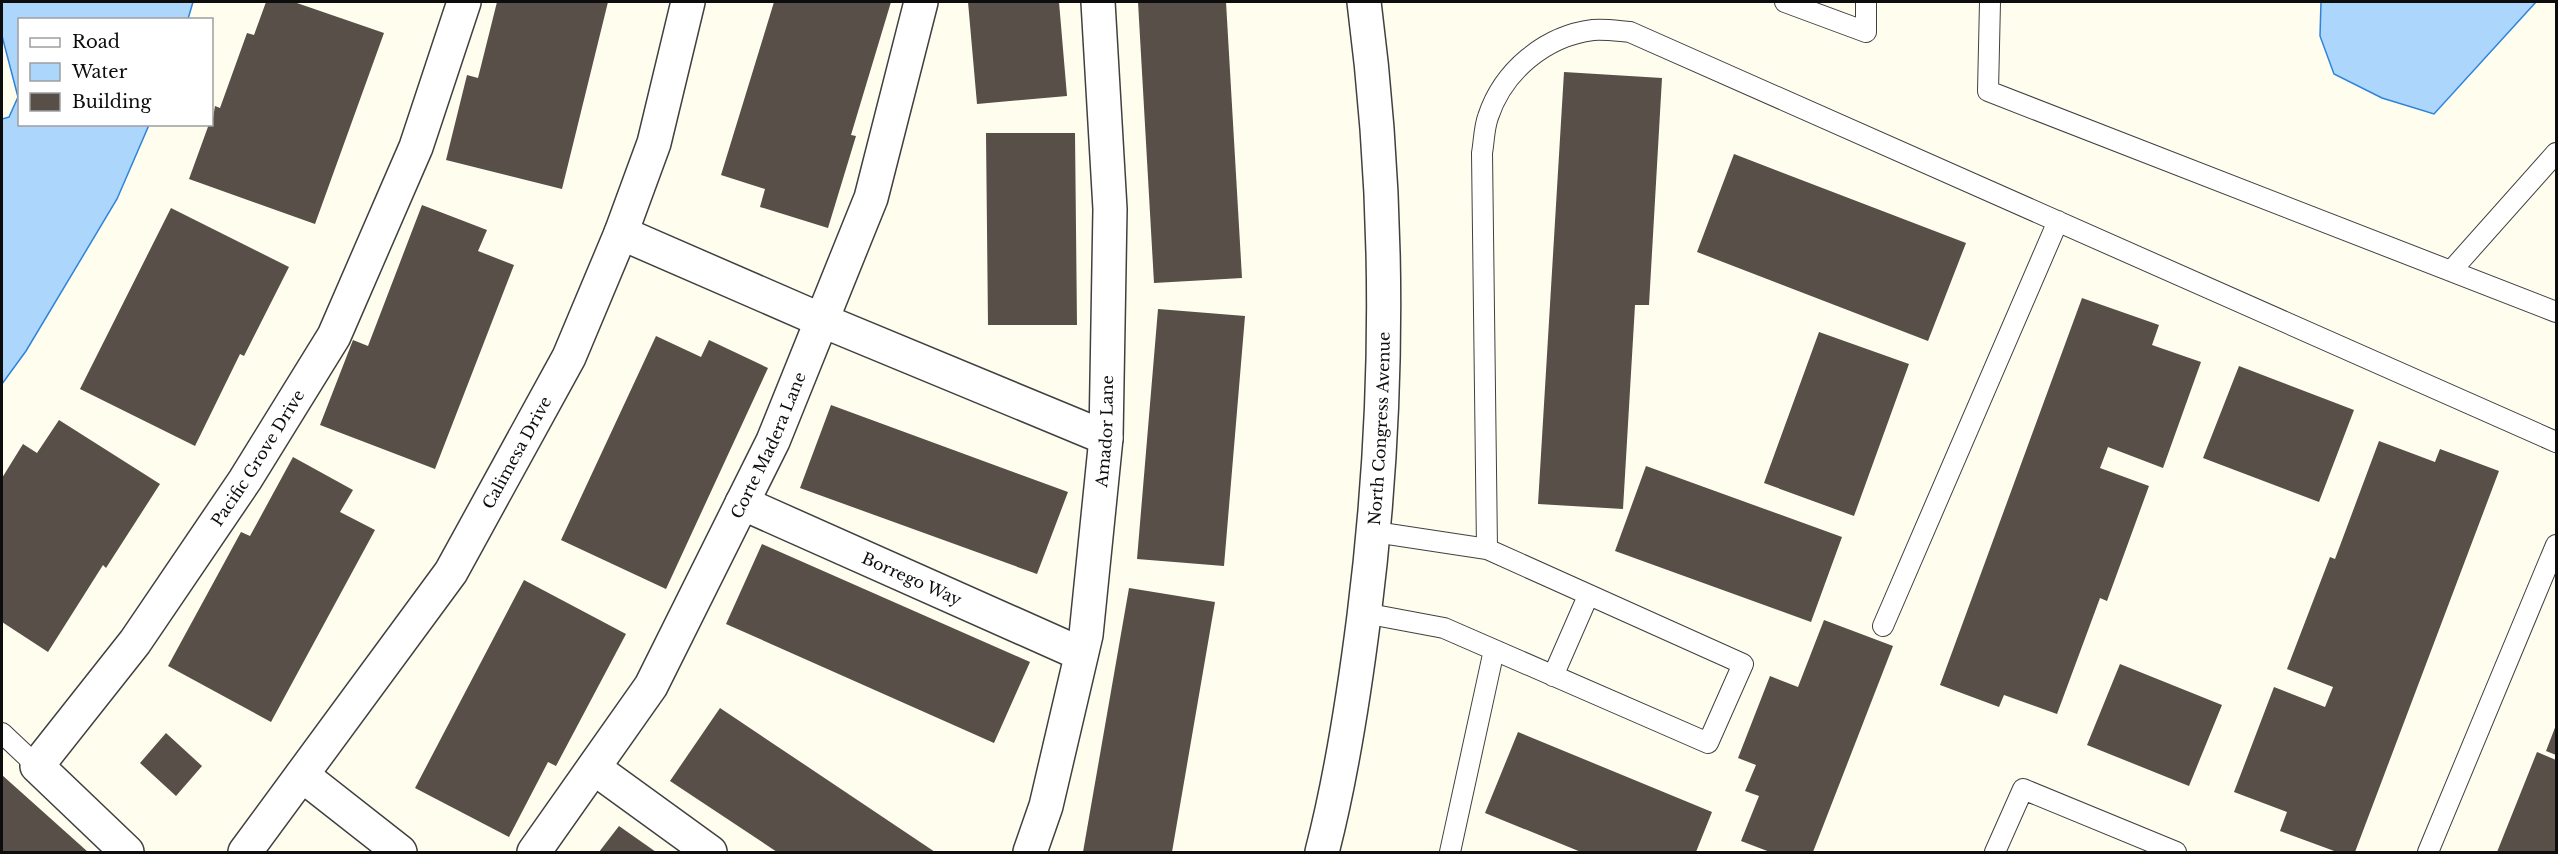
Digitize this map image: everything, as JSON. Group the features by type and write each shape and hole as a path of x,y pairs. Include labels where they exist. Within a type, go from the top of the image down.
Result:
{"street":[{"name":"Pacific Grove Drive","path":"37,766 135,642 245,480 334,336 416,147 464,2"},
{"name":"Calimesa Drive","path":"245,852 451,572 569,357 621,233 654,143 688,2"},
{"name":"Corte Madera Lane","path":"534,852 651,686 772,441 871,198 921,2"},
{"name":"Amador Lane","path":"1029,852 1046,806 1086,635 1106,438 1110,209 1098,2"},
{"name":"North Congress Avenue","path":"1322,852 1356,682 1375,532 1384,382 1384,232 1375,82 1364,2"},
{"path":"621,233 822,320 1106,438"},
{"name":"Borrego Way","path":"742,503 1081,654"},
{"path":"37,766 127,852"},
{"path":"594,768 710,852"},
{"path":"302,775 400,852"}],"lane":[{"path":"1785,2 1866,32 1866,2"},
{"path":"1990,2 1988,91 2556,312"},
{"path":"1487,549 1482,153 1487,117 1503,85 1527,58 1558,39 1594,30 1630,32 2556,442"},
{"path":"2451,271 2556,153"},
{"path":"1882,626 2058,221"},
{"path":"1364,613 1444,628 1708,743 1743,664 1487,549 1375,532"},
{"path":"2428,852 2556,545"},
{"path":"1553,676 1588,596"},
{"path":"1450,852 1494,650"},
{"path":"2,732 37,766"},
{"path":"1995,852 2023,789 2176,852"}],"water":[{"path":"2,2 193,2 188,18 18,18 18,97 2,36"},
{"path":"2321,2 2536,2 2434,114 2382,98 2334,74 2320,36"},
{"path":"18,97 18,126 149,126 117,199 26,351 2,384 2,119 9,117"}],"building":[{"path":"266,2 294,2 384,33 315,224 189,179 208,126 213,126 215,106 220,108 247,33 254,35"},
{"path":"497,2 608,2 562,189 446,160 467,75 478,78"},
{"path":"774,2 891,2 851,135 856,136 828,228 760,207 765,189 721,175"},
{"path":"968,2 1059,2 1067,96 977,104"},
{"path":"1138,2 1226,2 1242,278 1154,283"},
{"path":"1564,72 1662,78 1649,305 1635,305 1623,509 1538,504"},
{"path":"986,133 1075,133 1077,325 988,325"},
{"path":"1734,154 1966,243 1928,341 1697,252"},
{"path":"422,205 487,230 478,251 514,265 435,469 320,425 353,340 368,346"},
{"path":"171,208 289,267 244,356 240,354 195,446 80,389"},
{"path":"2082,298 2159,325 2152,345 2201,362 2163,468 2108,447 2100,468 2149,486 2107,601 2100,598 2057,714 2004,695 1999,707 1940,685"},
{"path":"1158,309 1245,316 1224,566 1137,559"},
{"path":"1819,332 1909,364 1854,516 1764,483"},
{"path":"656,336 701,357 709,340 768,368 666,589 561,540"},
{"path":"2239,366 2354,410 2319,502 2203,458"},
{"path":"831,405 1068,492 1037,574 800,488"},
{"path":"59,420 160,484 106,568 103,565 48,652 2,622 2,478 23,444 37,453"},
{"path":"2379,441 2435,462 2440,449 2499,471 2355,852 2337,852 2280,831 2287,812 2234,792 2274,687 2325,707 2333,687 2287,669 2330,557 2335,559"},
{"path":"293,457 353,490 340,512 375,530 271,722 168,666 241,532 250,536"},
{"path":"1646,466 1842,537 1811,622 1615,551"},
{"path":"762,544 1030,662 994,743 726,624"},
{"path":"524,580 626,634 556,766 548,762 509,837 415,788"},
{"path":"1129,588 1215,602 1172,852 1083,852"},
{"path":"1824,620 1893,646 1813,852 1770,852 1741,841 1759,796 1745,791 1756,765 1738,758 1770,676 1798,687"},
{"path":"2120,664 2222,705 2189,786 2087,745"},
{"path":"720,708 935,852 777,852 670,781"},
{"path":"2556,725 2556,755 2546,751"},
{"path":"1518,732 1712,812 1696,852 1581,852 1485,813"},
{"path":"166,733 202,766 176,796 140,763"},
{"path":"2537,752 2556,760 2556,852 2497,852"},
{"path":"2,775 88,852 2,852"},
{"path":"619,826 656,852 599,852"}]}
